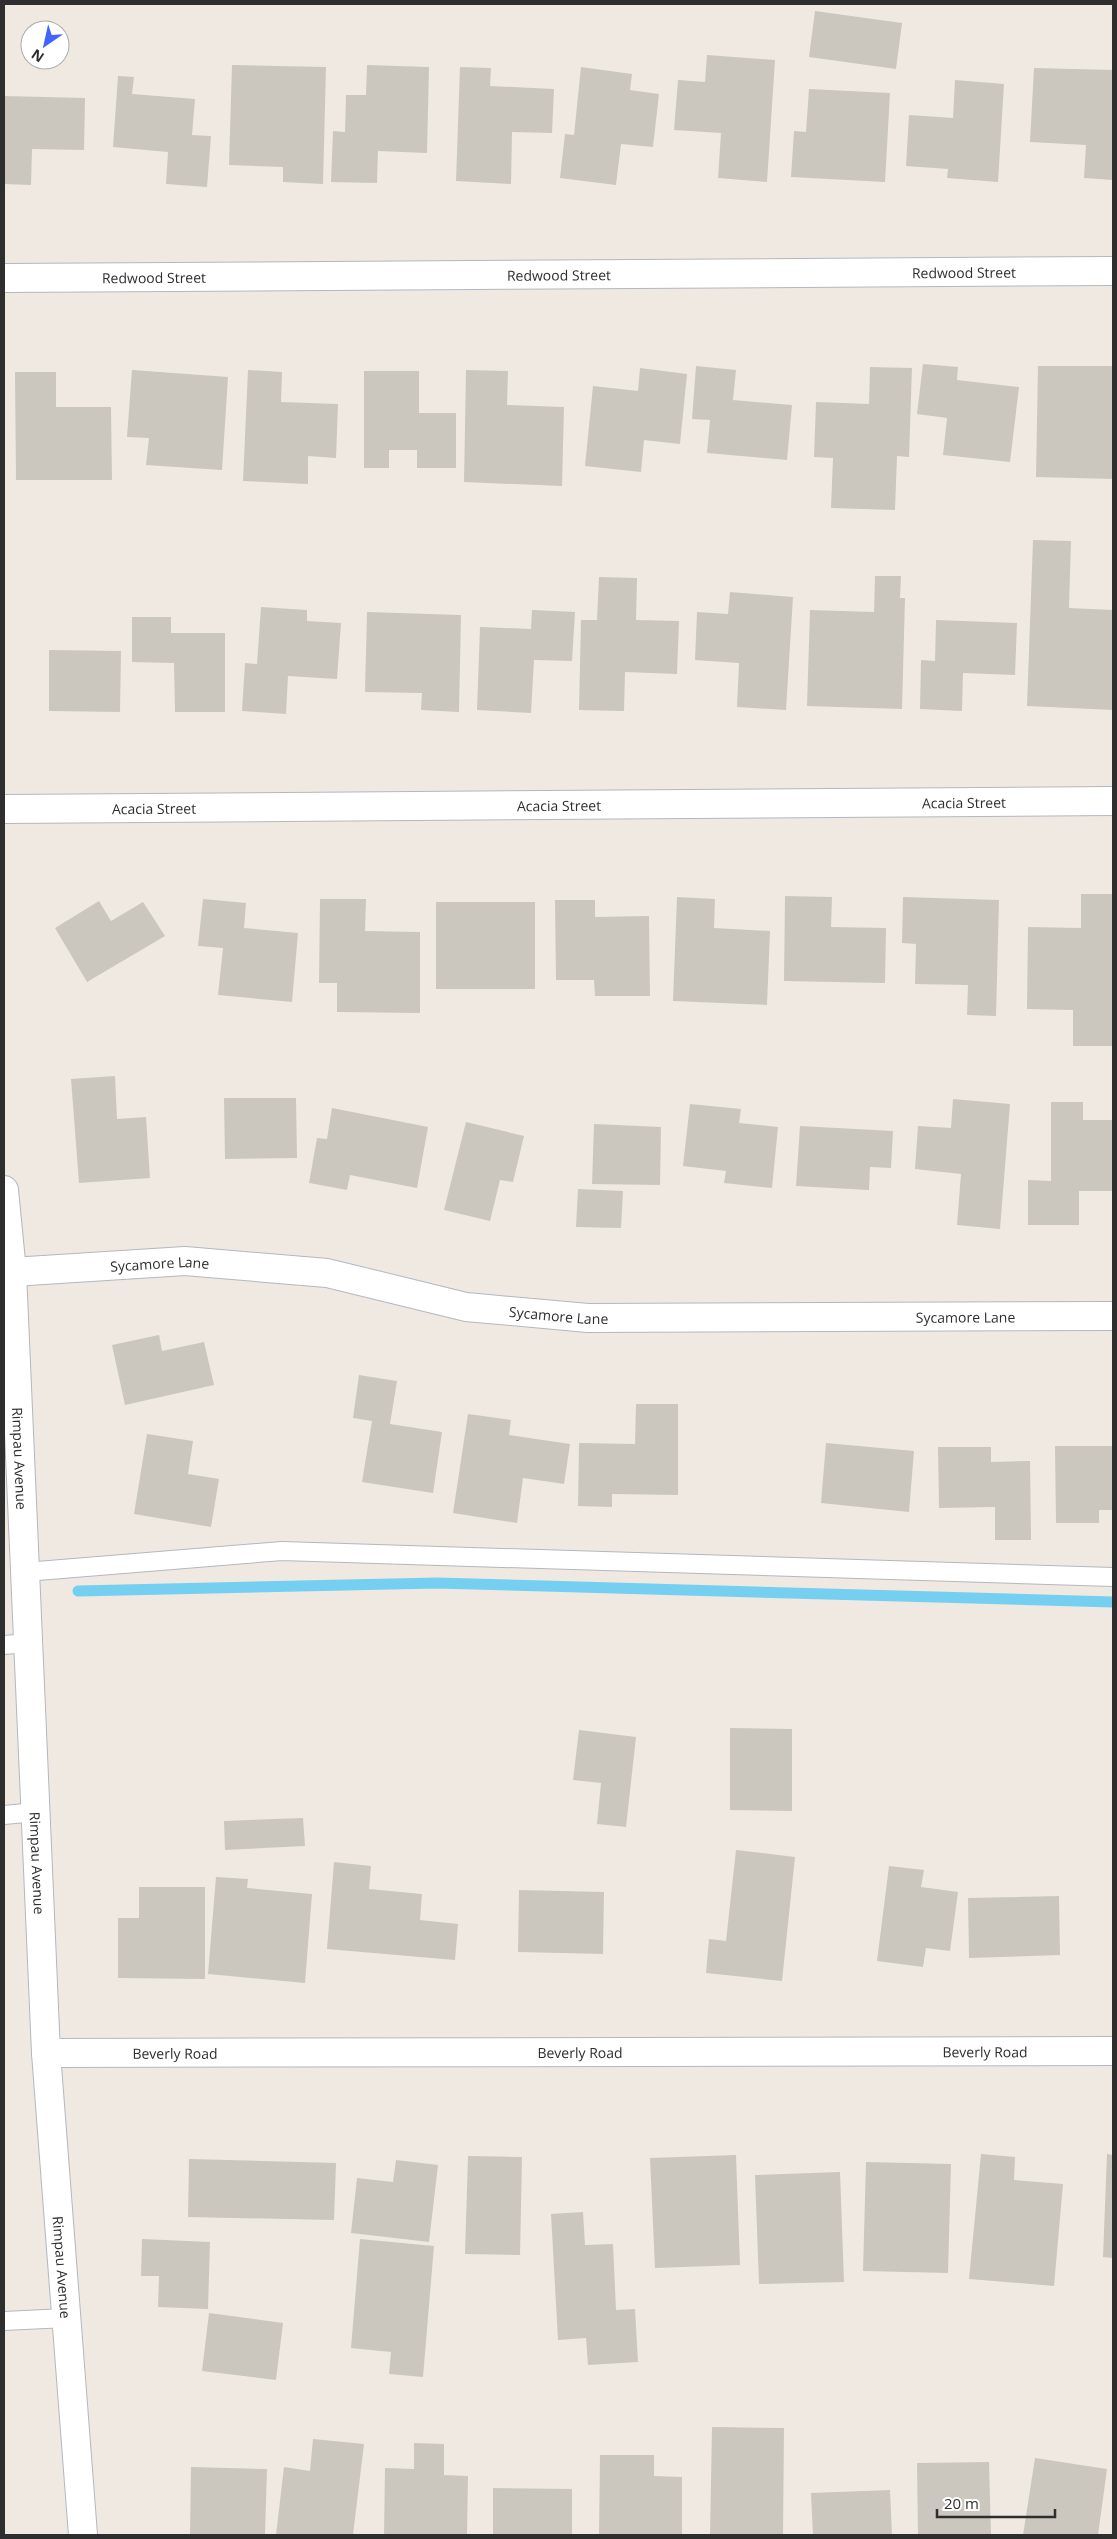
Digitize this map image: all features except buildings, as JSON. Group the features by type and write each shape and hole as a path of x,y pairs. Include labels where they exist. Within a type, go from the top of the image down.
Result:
{"street":[{"name":"Redwood Street","path":"4,278 1113,270"},
{"name":"Acacia Street","path":"4,809 1113,801"},
{"name":"Rimpau Avenue","path":"4,1190 25,1572 16,1644 36,1812 46,2053 83,2535"},
{"name":"Sycamore Lane","path":"8,1272 185,1261 327,1273 466,1307 588,1318 1113,1316"},
{"name":"Beverly Road","path":"46,2053 1113,2051"}],"lane":[{"path":"25,1572 282,1551 1113,1577"},
{"path":"4,1815 36,1812"},
{"path":"4,2321 66,2318"}],"waterway":[{"path":"78,1591 437,1583 1113,1602"}]}
